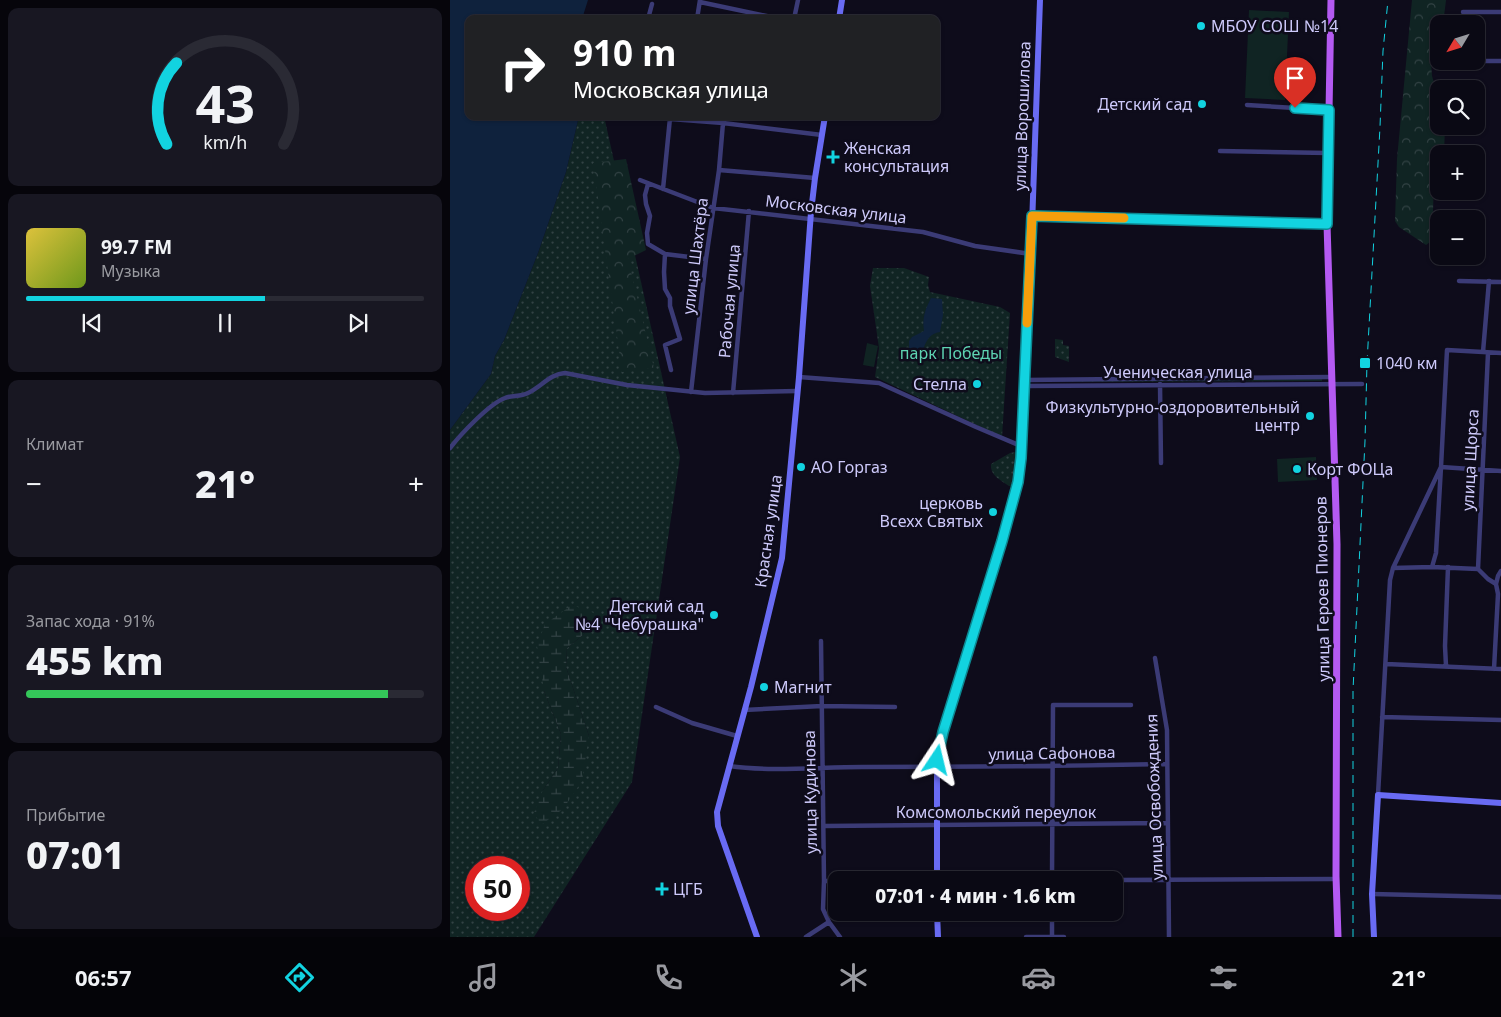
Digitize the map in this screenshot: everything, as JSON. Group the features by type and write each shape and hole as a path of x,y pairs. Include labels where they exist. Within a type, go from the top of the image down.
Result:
{"main road":[{"name":"улица Героев Пионеров","path":"1331,0 1327,224 1336,544 1336,879 1338,937"}],"street":[{"path":"795,15 798,0"},
{"path":"840,15 842,0"},
{"name":"улица Ворошилова","path":"937,871 937,767 939,747 1015,493 1020,470 1031,254 1040,0"},
{"path":"698,15 700,1 763,15"},
{"path":"649,15 652,4"},
{"path":"1463,12 1501,12"},
{"path":"1485,61 1501,61"},
{"path":"1247,105 1329,110"},
{"path":"663,189 670,120"},
{"path":"691,120 822,135"},
{"name":"Красная улица","path":"757,937 718,826 717,812 782,558 799,377 814,178 824,120"},
{"name":"улица Шахтёра","path":"691,392 706,259 719,170 722,123"},
{"path":"1220,151 1328,153"},
{"path":"719,170 814,178"},
{"name":"Московская улица","path":"640,180 713,208 922,232 975,246 1031,254"},
{"path":"648,184 645,195 650,216 647,233 648,244 665,254 706,259"},
{"name":"Рабочая улица","path":"733,393 749,211"},
{"path":"1032,216 1327,224"},
{"path":"665,254 664,289 670,298 670,306 680,339 665,345 671,370"},
{"path":"1459,281 1501,282"},
{"name":"улица Щорса","path":"1478,569 1489,281"},
{"path":"1432,567 1436,553 1447,350 1501,353"},
{"path":"450,448 474,422 500,400 528,393 557,374 564,373 627,385 705,393 797,391"},
{"path":"799,377 879,383 1021,446"},
{"path":"1331,380 1362,384"},
{"name":"Ученическая улица","path":"1024,383 1331,380"},
{"name":"Ученическая улица","path":"1024,383 1160,384 1331,380"},
{"path":"1160,384 1160,463"},
{"path":"1441,467 1501,471"},
{"path":"1374,937 1372,894 1386,664 1388,595 1393,568 1441,467"},
{"path":"1393,568 1448,567 1478,569 1496,584"},
{"path":"1446,666 1448,567"},
{"path":"1494,669 1498,594 1496,584 1501,571"},
{"name":"улица Кудинова","path":"820,641 824,826 823,909 829,922 840,937"},
{"name":"улица Освобождения","path":"1155,658 1167,730 1169,937"},
{"path":"1386,664 1501,669"},
{"path":"1052,871 1053,705 1131,705"},
{"path":"744,710 822,706 895,707"},
{"path":"656,707 692,723 737,736"},
{"path":"1382,718 1501,720"},
{"name":"улица Сафонова","path":"729,766 751,769 1167,764"},
{"path":"1378,795 1501,803"},
{"name":"Комсомольский переулок","path":"824,826 1168,823"},
{"path":"1123,880 1336,879"},
{"path":"1372,894 1501,897"},
{"path":"938,921 938,937"},
{"path":"1052,921 1052,937"},
{"path":"806,937 829,922"},
{"path":"1026,937 1064,937"}],"green space":[{"path":"1412,0 1446,0 1444,15 1430,15 1430,70 1433,80 1430,80 1430,135 1445,135 1444,145 1430,145 1430,200 1433,200 1433,210 1430,210 1430,242 1426,245 1399,227 1395,221 1397,159"},
{"path":"1249,10 1289,12 1285,100 1245,98"},
{"path":"578,120 605,120 680,457 632,782 534,937 450,937 450,430 491,374 495,356 504,340 538,253 566,172","holes":["573,605 589,630 567,648 566,667 589,736 542,792 558,768 561,734 544,691"]},
{"path":"626,159 646,250 628,259 654,368 622,372 593,163"},
{"name":"парк Победы","path":"873,268 904,268 929,277 928,285 930,292 1000,307 1010,313 1002,437 875,377 879,348 870,286"},
{"path":"1055,339 1063,340 1063,345 1069,346 1069,362 1055,357"},
{"path":"867,343 878,346 874,367 863,365"},
{"path":"1162,379 1322,379 1322,381 1039,382"},
{"path":"1016,452 1011,486 1009,486 994,475 991,464 1010,453"},
{"name":"Корт ФОЦа","path":"1316,457 1317,480 1278,482 1277,459"},
{"path":"572,605 594,613 589,630 567,648 566,667 589,736 582,781 563,809 541,825 534,813 542,792 558,768 561,734 544,691 537,646 545,624"}],"water":[{"path":"450,0 588,0 583,15 465,15 465,120 578,120 566,172 538,253 504,340 495,356 491,374 450,430"},
{"path":"931,298 942,299 943,315 940,332 928,339 924,347 927,353 925,355 909,353 909,341 912,337 924,331 924,314"}],"railway":[{"path":"1353,937 1353,690 1367,363 1383,51 1388,0"}],"slow traffic":[{"path":"1027,323 1032,216 1124,218"}],"place":[{"name":"МБОУ СОШ №14","path":"1201,26"},
{"name":"Детский сад","path":"1202,104"},
{"name":"Женская консультация","path":"833,157"},
{"name":"1040 км","path":"1365,363"},
{"name":"Стелла","path":"977,384"},
{"name":"Физкультурно-оздоровительный центр","path":"1310,416"},
{"name":"АО Горгаз","path":"801,467"},
{"name":"Корт ФОЦа","path":"1297,469"},
{"name":"церковь Всехх Святых","path":"993,512"},
{"name":"Детский сад №4 \"Чебурашка\"","path":"714,615"},
{"name":"Магнит","path":"764,687"},
{"name":"ЦГБ","path":"662,889"}],"route":[{"path":"937,760 954,694 1002,541 1018,482 1021,458 1032,216 1327,224 1329,110 1295,108"}]}
